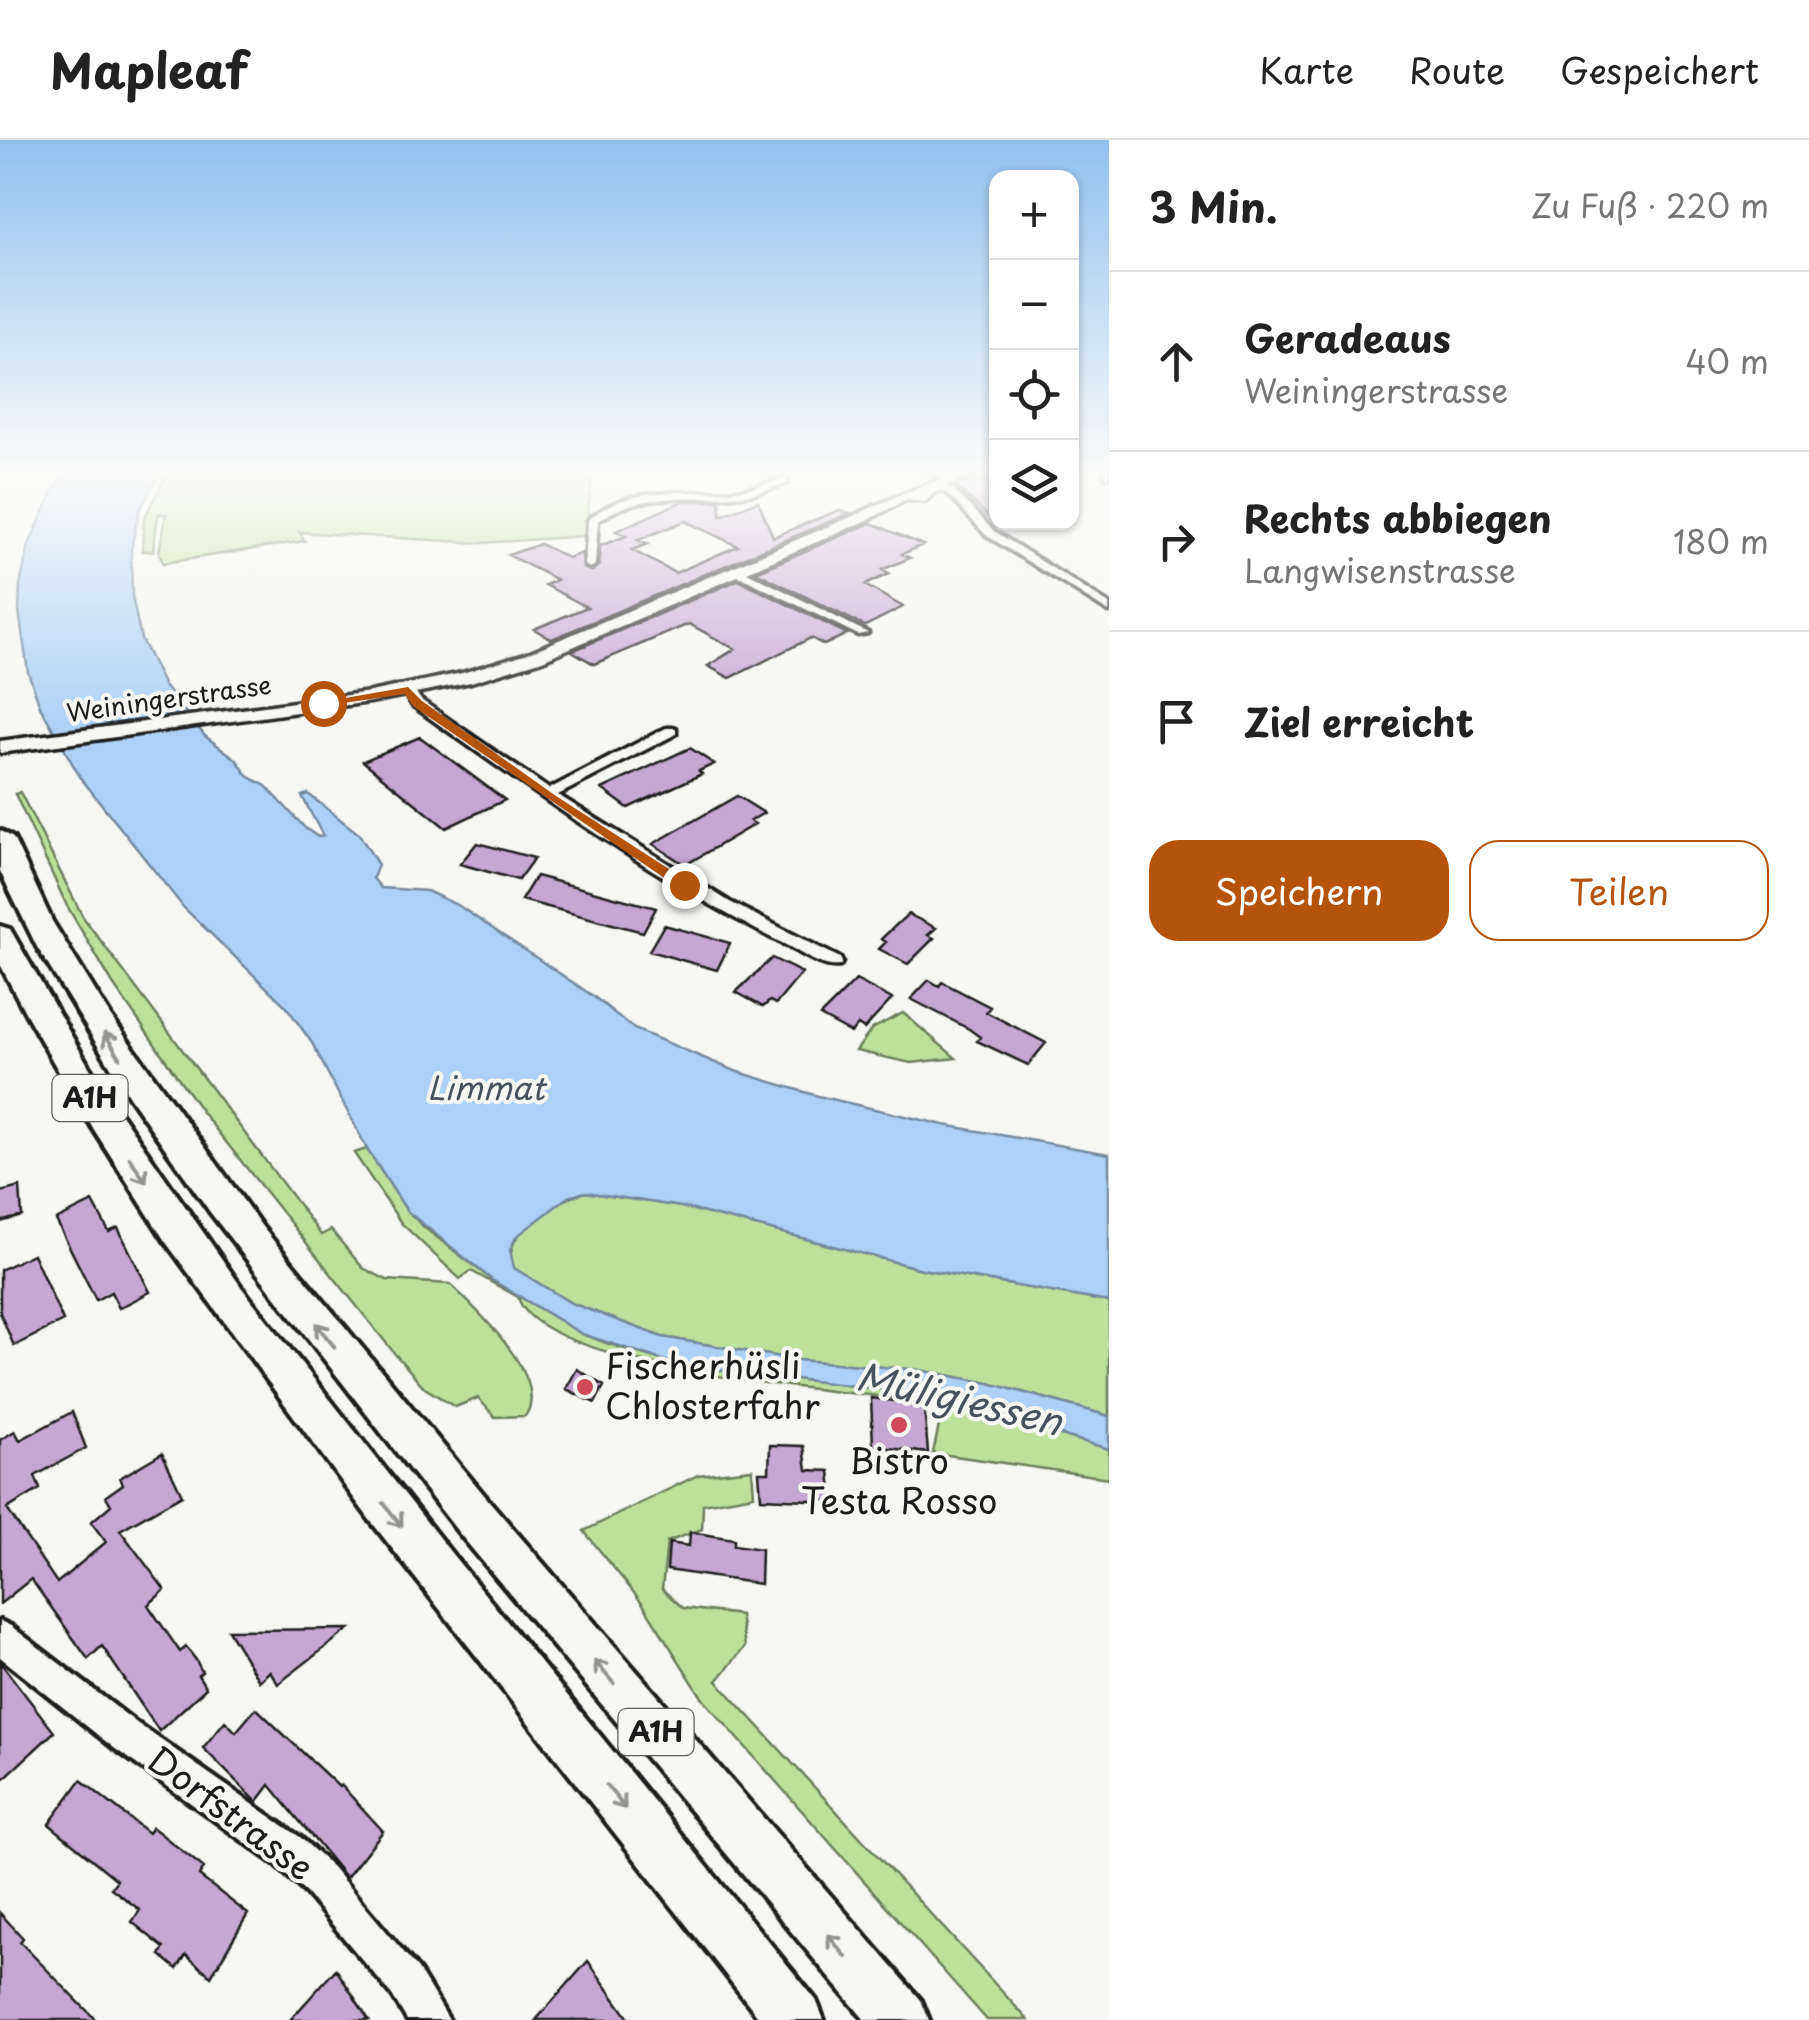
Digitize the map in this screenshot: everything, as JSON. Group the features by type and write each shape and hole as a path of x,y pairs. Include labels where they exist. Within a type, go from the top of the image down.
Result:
{"highway":[{"name":"A1H","path":"0,838 61,962 152,1106 278,1276 400,1427 900,2020"},
{"name":"A1H","path":"0,936 90,1097 194,1251 322,1424 796,2020"}],"main road":[{"name":"Weiningerstrasse","path":"0,748 408,690 492,670 770,557"}],"street":[{"path":"590,565 591,557"},
{"path":"1027,557 1109,609"},
{"path":"737,571 862,633"},
{"path":"408,690 418,704 684,885 758,927 834,962"},
{"path":"547,795 671,731"},
{"name":"Dorfstrasse","path":"0,1637 126,1736 287,1850 318,1880 405,1982 430,2020"}],"green space":[{"path":"160,557 203,557 163,563"},
{"path":"20,792 83,917 321,1235 331,1230 363,1268 387,1280 450,1284 492,1327 520,1365 531,1401 525,1416 495,1417 478,1398 455,1407 425,1388 395,1354 202,1112 113,984 67,906 15,794"},
{"path":"903,1013 956,1058 911,1063 856,1051 872,1029"},
{"path":"367,1149 407,1211 425,1228 492,1280 582,1334 678,1365 921,1394 1109,1449 1109,1478 933,1453 944,1403 711,1375 583,1344 539,1323 518,1297 471,1271 460,1279 401,1223 354,1153"},
{"path":"585,1192 682,1207 922,1269 1109,1302 1109,1416 989,1383 919,1370 798,1360 662,1337 571,1303 513,1268 511,1255 514,1242 533,1220"},
{"path":"752,1469 754,1495 703,1504 702,1529 667,1542 662,1589 683,1608 740,1615 745,1647 717,1681 1028,2020 987,2020 703,1699 643,1604 584,1531 698,1475"}],"water":[{"name":"Limmat","path":"26,557 131,557 132,596 141,639 164,686 205,736 236,759 248,776 266,786 318,837 323,836 302,796 308,794 359,834 378,865 373,878 381,888 427,891 459,906 593,996 634,1029 735,1071 818,1096 944,1125 1109,1154 1109,1302 922,1269 682,1207 585,1192 568,1197 516,1237 510,1250 514,1268 571,1303 662,1337 798,1360 919,1370 989,1383 1109,1416 1109,1449 921,1394 678,1365 582,1334 492,1280 407,1211 367,1149 312,1043 286,1006 184,908 80,777 40,706 28,672 19,611"}],"building":[{"path":"511,557 582,557 583,568 592,571 599,565 599,557 645,557 675,573 713,557 747,557 552,639 534,629 587,607 545,585 557,580"},
{"path":"792,557 910,558 882,570 889,574 865,585 903,607 865,626 756,572"},
{"path":"738,580 847,634 824,645 811,638 730,678 708,666 735,649 689,624 594,664 572,651"},
{"path":"420,737 505,800 446,828 363,761"},
{"path":"690,748 714,764 699,771 702,774 628,808 602,789"},
{"path":"737,796 764,813 750,821 755,824 685,865 653,844"},
{"path":"477,843 534,858 518,880 460,864"},
{"path":"536,876 656,908 643,932 521,900"},
{"path":"908,914 936,928 928,935 934,938 908,964 879,949 886,942 881,939"},
{"path":"664,925 730,943 717,970 649,951"},
{"path":"772,958 802,973 776,1004 770,1001 763,1007 736,992"},
{"path":"856,980 892,999 864,1029 858,1025 851,1033 820,1016"},
{"path":"929,980 939,986 942,982 990,1007 986,1012 1046,1043 1028,1065 977,1041 980,1037 969,1029 911,999"},
{"path":"20,1187 22,1216 0,1222 0,1192"},
{"path":"93,1202 109,1232 118,1228 150,1292 119,1308 111,1292 96,1300 56,1220"},
{"path":"33,1254 63,1321 14,1346 0,1313 0,1270"},
{"name":"Fischerhüsli Chlosterfahr","path":"577,1369 604,1386 595,1403 566,1389"},
{"name":"Bistro Testa Rosso","path":"871,1398 924,1405 928,1453 873,1446"},
{"path":"72,1412 86,1448 35,1476 40,1489 7,1509 57,1583 106,1542 91,1522 111,1505 106,1496 123,1484 120,1478 162,1453 182,1495 120,1530 165,1590 148,1605 180,1652 186,1647 196,1660 202,1672 198,1675 206,1688 159,1731 102,1646 88,1659 31,1579 0,1604 0,1440 15,1431 20,1440"},
{"path":"770,1445 804,1446 807,1470 830,1471 833,1501 761,1498 759,1472 769,1472"},
{"path":"690,1532 734,1539 734,1545 761,1549 760,1584 667,1570 669,1543 689,1546"},
{"path":"349,1629 278,1684 270,1671 259,1681 228,1630"},
{"path":"0,1662 54,1732 0,1782"},
{"path":"256,1708 341,1785 383,1831 346,1878 270,1785 257,1802 203,1748 225,1721 236,1732"},
{"path":"81,1780 148,1833 152,1827 204,1868 199,1876 248,1914 211,1976 186,1955 177,1969 160,1955 164,1948 132,1922 140,1910 111,1888 117,1880 49,1824"},
{"path":"0,1913 23,1938 20,1942 96,2020 0,2020"},
{"path":"588,1961 630,2020 536,2020"},
{"path":"336,1969 369,2020 290,2020"}],"place":[{"name":"Fischerhüsli Chlosterfahr","path":"585,1387"},
{"name":"Bistro Testa Rosso","path":"899,1425"}],"route":[{"path":"323,703 408,690 418,704 551,798 684,885"}],"water label":[{"name":"Müligiessen","path":"959,1400"}]}
